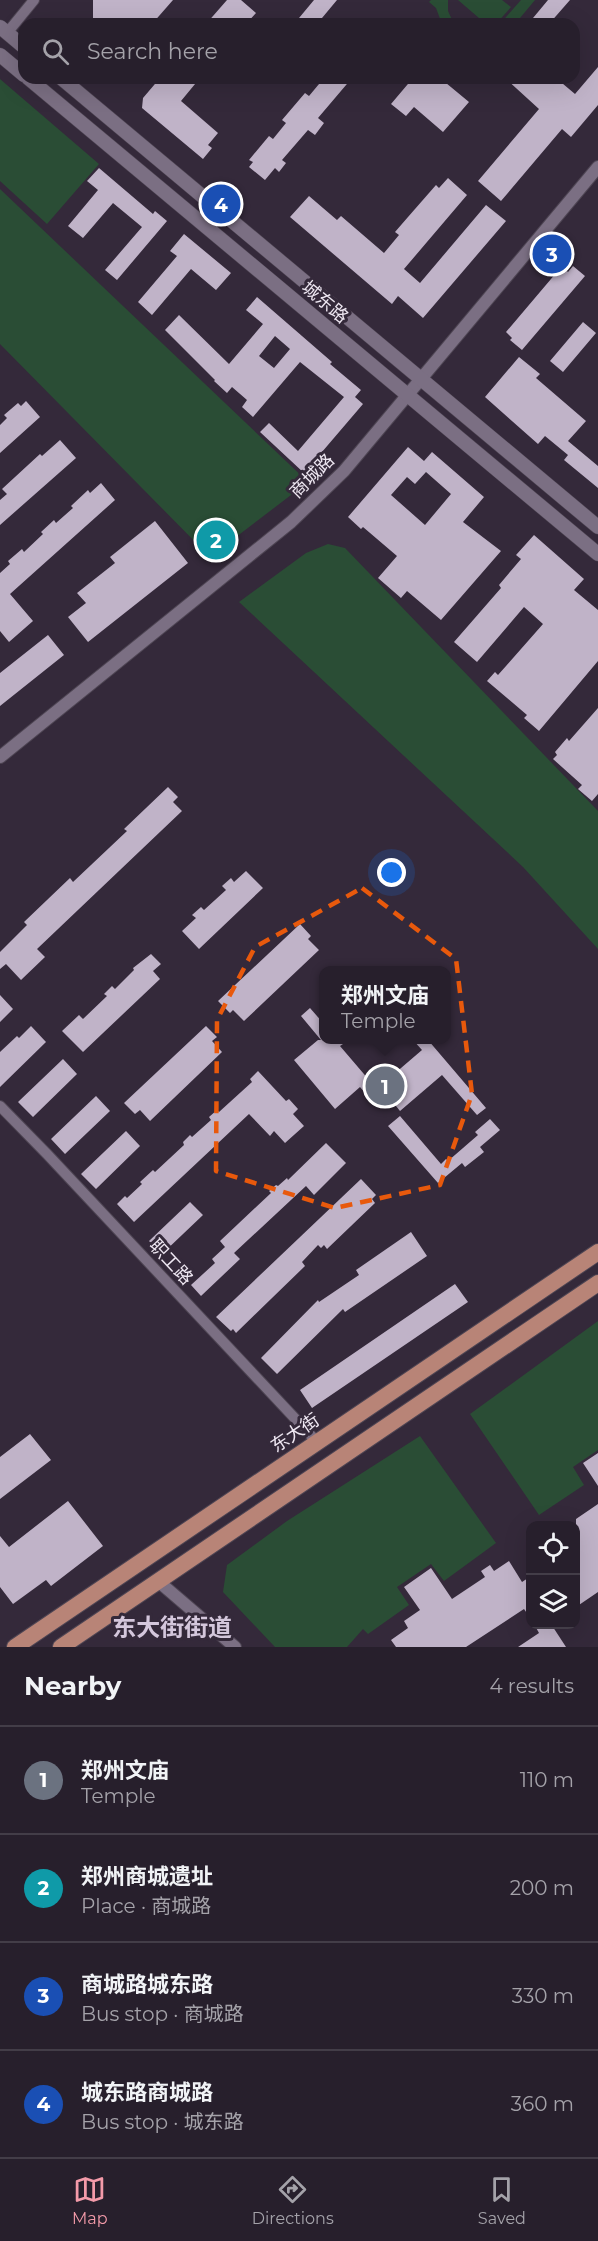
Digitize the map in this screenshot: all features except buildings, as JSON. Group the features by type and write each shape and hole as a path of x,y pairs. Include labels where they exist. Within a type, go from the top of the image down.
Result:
{"main road":[{"path":"3,30 18,42"},
{"path":"0,54 18,70"},
{"name":"城东路","path":"35,84 598,554"},
{"name":"城东路","path":"68,84 598,527"},
{"name":"东大街","path":"15,1647 598,1252"},
{"path":"61,1647 598,1283"}],"street":[{"path":"3,30 34,0"},
{"name":"商城路","path":"0,757 302,513 344,471 598,167"},
{"name":"职工路","path":"0,1107 56,1163 317,1442"},
{"path":"158,1581 235,1647"}],"highlighted area":[{"path":"362,888 456,959 472,1094 440,1185 335,1208 216,1171 217,1020 255,947"}],"green space":[{"path":"448,0 448,11 451,18 440,18 436,8 429,2"},
{"path":"458,0 502,0 511,7 501,18 479,18"},
{"path":"521,0 535,0 520,18 505,18"},
{"path":"0,79 99,164 47,224 0,181"},
{"path":"0,189 308,482 210,557 0,344"},
{"path":"328,544 345,548 598,811 598,949 523,867 239,602 306,553"},
{"path":"598,1321 598,1450 573,1467 584,1485 539,1515 470,1414"},
{"path":"420,1436 496,1543 444,1581 431,1564 397,1587 409,1605 368,1634 363,1629 347,1647 275,1647 223,1592 227,1565 287,1521"}],"place":[{"name":"城东路商城路","path":"221,204"},
{"name":"商城路城东路","path":"552,254"},
{"name":"郑州商城遗址","path":"216,540"},
{"name":"郑州文庙","path":"385,1086"}],"district":[{"name":"东大街街道","path":"172,1627"}]}
